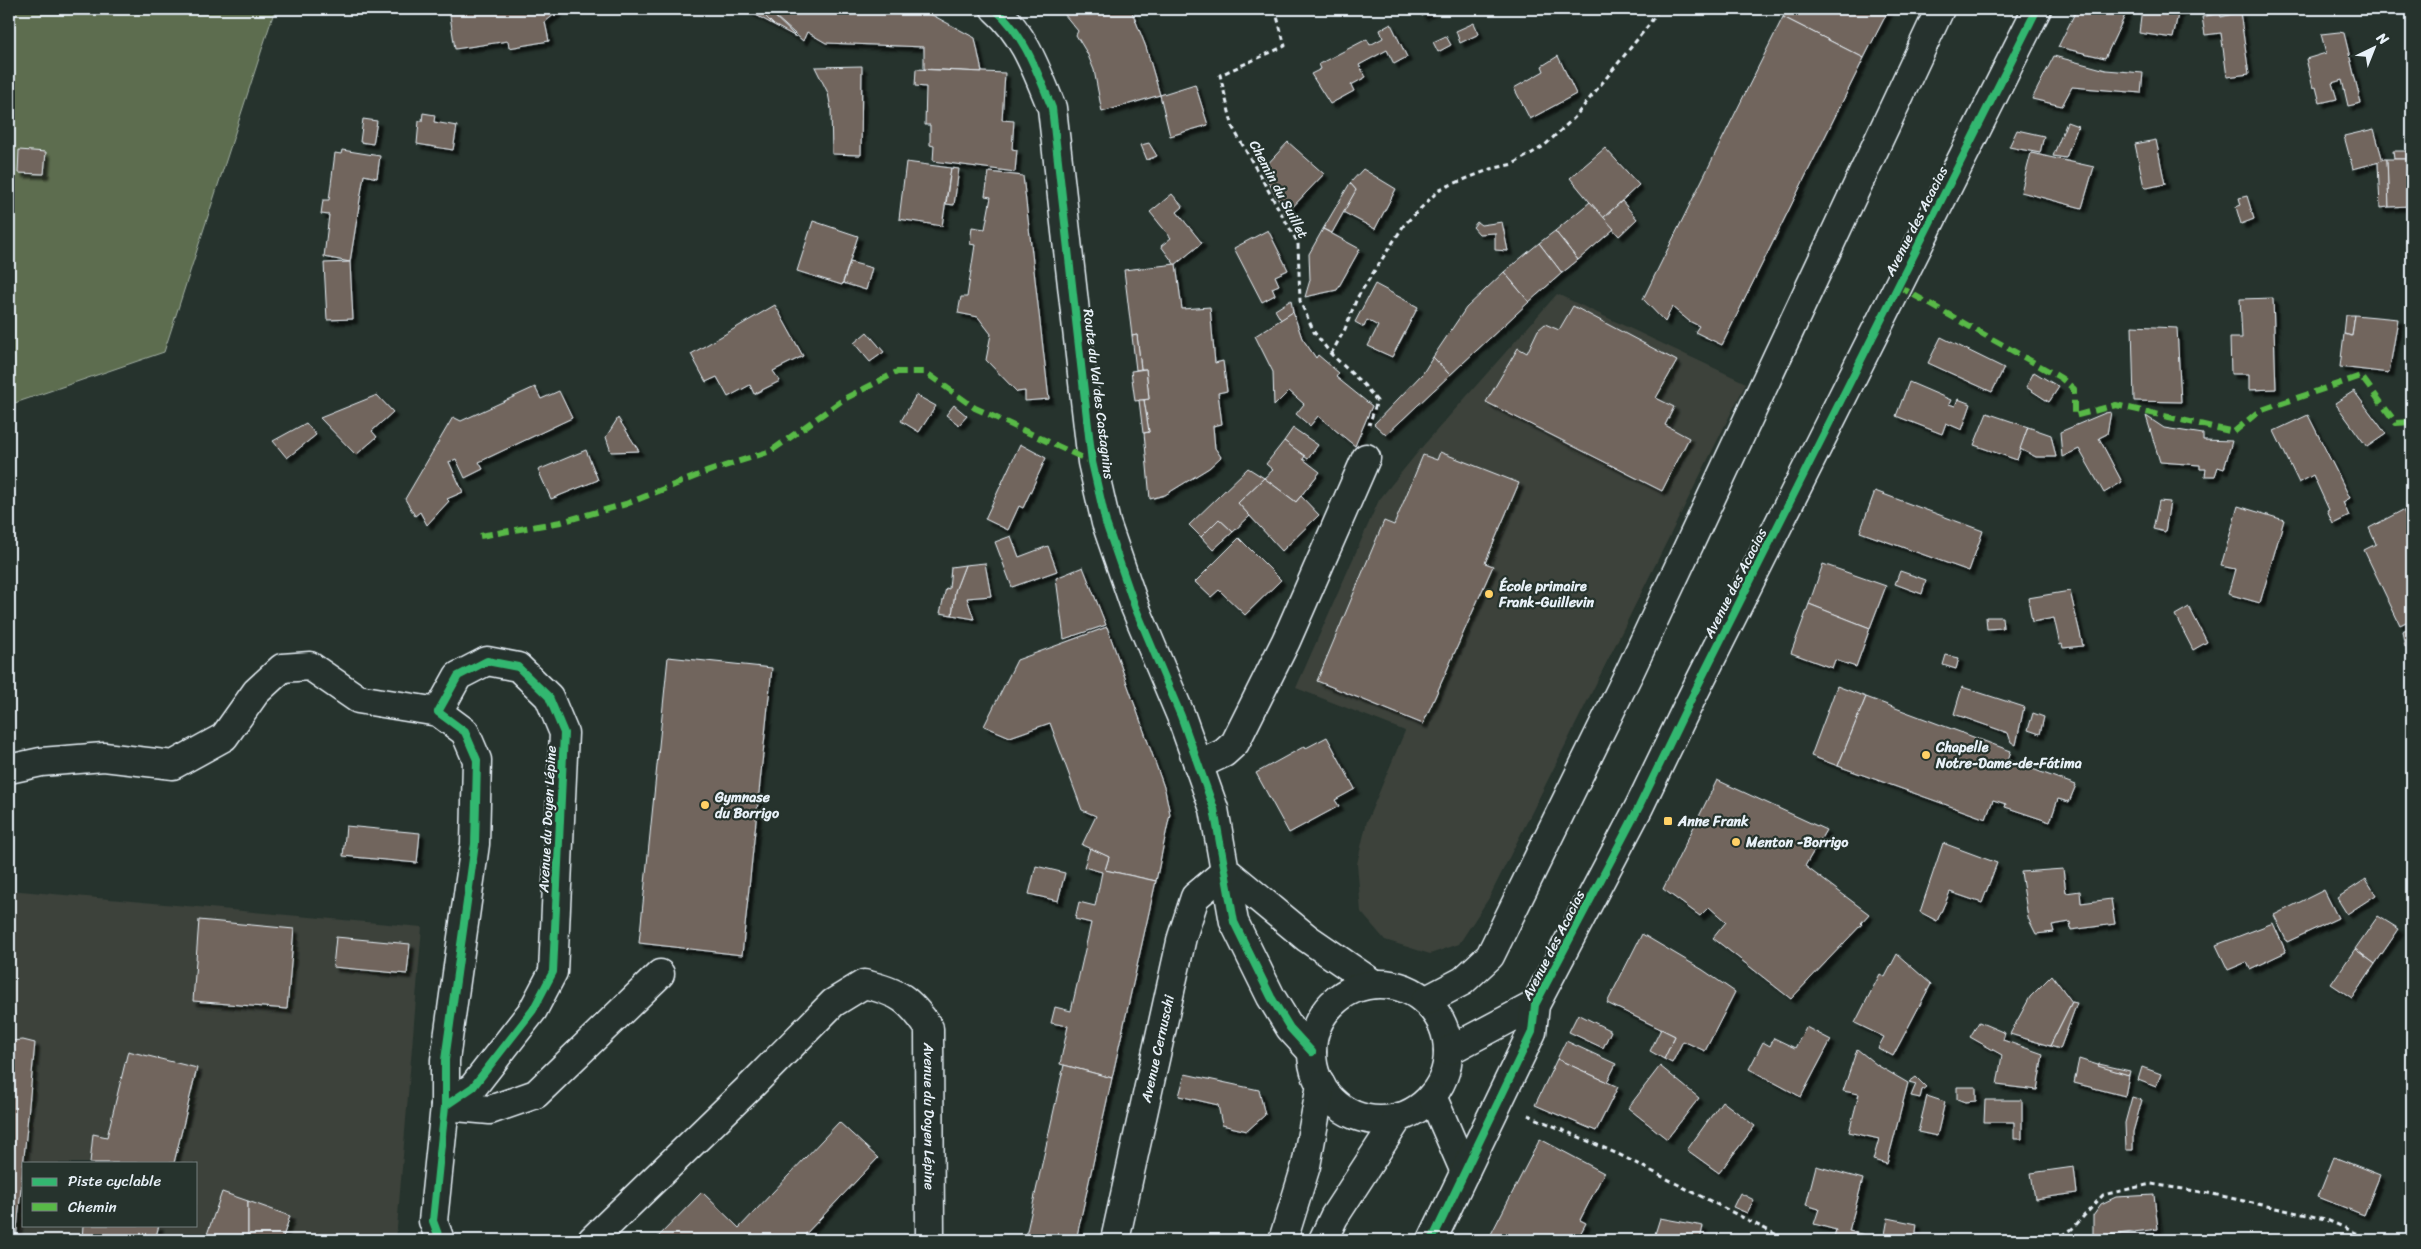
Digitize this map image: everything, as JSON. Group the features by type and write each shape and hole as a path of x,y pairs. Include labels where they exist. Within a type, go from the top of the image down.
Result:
{"street":[{"name":"Route du Val des Castagnins","path":"995,9 1018,33 1033,62 1052,108 1092,462 1106,523 1135,607 1181,716 1214,809 1234,922 1271,997 1290,1028 1312,1052"},
{"path":"1425,1000 1463,981 1490,956 1631,669 1940,9"},
{"name":"Avenue des Acacias","path":"1432,1240 1532,1032 1535,1005 1639,807 1692,697 2037,9"},
{"path":"1198,765 1224,753 1235,743 1286,641 1366,458"},
{"name":"Avenue du Doyen Lépine","path":"438,712 458,676 486,661 518,667 550,697 564,733 553,972 533,1010 484,1074 473,1087 444,1106"},
{"path":"9,769 41,762 104,757 173,765 224,737 256,692 282,668 310,666 358,700 438,712 464,732 477,760 475,844 446,1060 444,1106 433,1221 440,1240"},
{"path":"1226,871 1307,938 1374,984"},
{"name":"Avenue Cernuschi","path":"1115,1240 1182,937 1195,897 1226,871"},
{"path":"444,1106 490,1110 536,1094 660,974"},
{"name":"Avenue du Doyen Lépine","path":"592,1240 753,1084 833,1003 864,984 889,990 914,1005 929,1028 930,1240"},
{"path":"1374,984 1393,984 1410,990 1425,1000 1438,1015 1446,1032 1448,1051 1444,1075 1432,1096 1412,1112 1399,1117 1381,1120 1363,1118 1346,1110 1332,1100 1321,1085 1314,1069 1312,1052 1315,1032 1324,1013 1337,999 1354,988 1374,984"},
{"name":"Avenue des Acacias","path":"1448,1051 1535,1005"},
{"path":"1282,1240 1306,1166 1321,1085"},
{"path":"1432,1096 1465,1172"},
{"path":"1323,1240 1334,1218 1399,1117"}],"path":[{"path":"1331,354 1345,329 1357,298 1404,225 1440,189 1490,169 1513,164 1544,146 1574,118 1648,26 1659,9"},
{"path":"1523,1113 1618,1154 1787,1240"},
{"path":"2054,1240 2072,1229 2103,1195 2151,1184 2208,1193 2326,1219 2372,1240"}],"shaded area":[{"name":"École primaire Frank-Guillevin","path":"1557,294 1746,383 1489,898 1459,944 1430,954 1385,940 1361,912 1357,864 1367,821 1405,731 1296,688 1379,500 1422,447"},
{"path":"9,890 422,927 396,1240 9,1240"}],"green space":[{"path":"9,9 275,9 164,352 9,405"}],"building":[{"path":"449,9 561,9 545,22 549,41 509,48 508,41 455,49"},
{"path":"745,9 758,9 774,25"},
{"path":"758,9 767,9 796,37 774,25"},
{"path":"767,9 921,9 975,38 982,72 924,69 924,47 826,43 807,32 803,41"},
{"path":"1060,9 1131,9 1146,47 1160,95 1102,112 1094,70 1087,53 1076,35 1078,31"},
{"path":"1420,9 1435,9 1422,16"},
{"path":"1787,9 1889,9 1864,58 1783,17"},
{"path":"2077,9 2128,9 2105,58 2058,47"},
{"path":"2142,9 2179,9 2173,38 2139,33"},
{"path":"2240,12 2249,74 2227,77 2221,33 2205,35 2202,17 2220,13 2221,17"},
{"path":"1783,17 1864,58 1722,345 1695,332 1699,326 1689,321 1672,307 1665,322 1643,299"},
{"path":"1474,23 1479,34 1460,43 1456,31"},
{"path":"1391,24 1407,57 1394,64 1387,50 1359,65 1366,77 1351,85 1354,91 1330,104 1311,74 1321,69 1319,64 1367,39 1370,45 1383,38 1380,30"},
{"path":"2344,33 2361,103 2348,106 2342,80 2332,83 2337,99 2320,103 2316,87 2313,88 2306,59 2326,53 2321,34"},
{"path":"1446,36 1451,45 1438,52 1433,42"},
{"path":"1558,56 1576,94 1530,119 1514,88 1544,71 1542,66"},
{"path":"2054,56 2106,70 2143,73 2141,93 2072,87 2062,106 2032,99"},
{"path":"862,66 861,155 832,154 831,109 828,93 815,67"},
{"path":"916,69 1005,73 1002,120 1014,121 1012,149 1017,150 1015,172 933,161 934,146 930,145 930,125 925,125 926,87 915,86"},
{"path":"1195,84 1208,125 1170,136 1160,95"},
{"path":"423,113 435,115 434,122 457,126 453,150 417,144 419,121 422,121"},
{"path":"363,119 377,121 373,144 360,142"},
{"path":"2067,122 2078,126 2066,158 2053,156"},
{"path":"2374,129 2383,161 2353,169 2344,136"},
{"path":"2017,130 2044,136 2040,153 2009,147"},
{"path":"2156,140 2165,184 2147,188 2144,187 2135,144"},
{"path":"1288,142 1324,174 1286,214 1262,170"},
{"path":"1149,143 1157,156 1147,160 1141,145"},
{"path":"1605,148 1639,185 1603,218 1570,178"},
{"path":"19,150 46,152 44,174 18,173"},
{"path":"342,150 380,156 377,178 364,175 350,262 324,257 329,215 321,214 323,200 329,200 335,153 341,154"},
{"path":"2393,151 2407,151 2408,159 2394,159"},
{"path":"2031,153 2094,167 2082,208 2021,192"},
{"path":"2387,159 2389,207 2380,208 2378,162"},
{"path":"2387,159 2408,159 2410,206 2389,207"},
{"path":"906,162 951,168 942,226 899,219"},
{"path":"951,168 959,169 954,205 946,204"},
{"path":"1363,169 1396,189 1375,229 1343,212 1356,190 1350,183"},
{"path":"989,172 1023,176 1049,399 1025,401 1025,391 1017,392 986,360 991,334 978,317 958,313 961,297 967,297 975,245 970,244 972,227 985,229 991,197 985,196"},
{"path":"1350,183 1356,190 1332,233 1323,229"},
{"path":"1172,194 1183,207 1177,212 1202,243 1175,265 1161,246 1171,238 1150,212"},
{"path":"2247,196 2254,219 2241,224 2236,207 2241,205 2239,198"},
{"path":"1622,201 1637,219 1619,236 1603,218"},
{"path":"1590,202 1614,229 1578,260 1555,231"},
{"path":"813,221 858,236 842,285 797,271"},
{"path":"1477,222 1481,225 1502,222 1508,251 1495,250 1495,233 1479,234 1473,227"},
{"path":"1323,229 1360,249 1337,290 1305,297 1310,280 1309,254"},
{"path":"1268,230 1288,270 1275,276 1279,285 1272,288 1275,295 1262,302 1234,248"},
{"path":"1555,231 1578,260 1562,273 1539,243"},
{"path":"1539,243 1562,273 1529,302 1504,272"},
{"path":"350,262 353,319 327,320 324,263"},
{"path":"850,262 872,268 866,290 843,283"},
{"path":"1176,264 1182,309 1210,307 1215,363 1223,361 1227,391 1218,393 1222,424 1213,426 1215,448 1221,457 1209,468 1165,495 1150,499 1144,433 1149,432 1144,400 1149,399 1146,369 1141,369 1137,335 1132,336 1124,270"},
{"path":"1504,272 1529,302 1450,375 1433,357 1466,308"},
{"path":"1375,284 1418,307 1392,357 1368,346 1378,326 1367,320 1364,327 1355,322"},
{"path":"2273,298 2276,389 2249,390 2249,374 2231,374 2230,338 2242,338 2240,299"},
{"path":"1291,300 1293,312 1281,320 1275,310"},
{"path":"775,305 803,356 773,371 780,381 754,394 750,385 728,397 717,377 706,382 691,354"},
{"path":"1573,306 1677,361 1656,398 1674,407 1665,425 1689,438 1662,491 1486,402 1518,348 1527,353 1538,330 1545,324 1559,330"},
{"path":"1293,312 1302,338 1316,358 1318,355 1339,373 1336,377 1372,406 1355,446 1318,416 1310,426 1296,414 1304,404 1289,391 1274,406 1273,372 1255,336"},
{"path":"2346,315 2355,315 2352,336 2344,334"},
{"path":"2355,315 2398,319 2389,373 2340,367 2344,334 2352,336"},
{"path":"2132,326 2177,328 2181,402 2134,401"},
{"path":"867,332 884,352 870,362 854,343"},
{"path":"1137,335 1141,369 1136,370 1132,336"},
{"path":"1941,337 2004,368 1992,392 1928,363"},
{"path":"1433,357 1450,375 1386,435 1374,424 1423,373"},
{"path":"1146,369 1149,399 1135,401 1131,371"},
{"path":"2034,372 2059,387 2049,402 2026,387"},
{"path":"1909,382 1951,400 1949,404 1955,406 1958,399 1971,404 1962,430 1946,423 1942,434 1896,416"},
{"path":"535,387 541,399 559,391 572,418 479,462 483,469 465,478 456,459 449,462 463,492 447,499 449,501 427,525 420,512 415,516 405,499 453,417 461,421"},
{"path":"2354,391 2386,434 2367,447 2335,403"},
{"path":"377,395 393,412 372,431 377,437 356,455 320,418"},
{"path":"916,395 936,406 919,432 901,421"},
{"path":"1139,400 1144,400 1149,432 1143,433"},
{"path":"954,405 967,416 959,425 946,415"},
{"path":"2111,412 2107,434 2099,438 2122,482 2104,493 2079,449 2062,457 2060,432"},
{"path":"1987,413 2028,427 2017,460 1974,445"},
{"path":"2308,415 2350,498 2343,502 2349,516 2333,524 2327,511 2329,510 2313,475 2299,483 2274,431"},
{"path":"2146,416 2164,428 2203,434 2203,440 2232,441 2224,469 2218,467 2215,476 2205,476 2206,469 2200,469 2200,465 2160,462"},
{"path":"618,418 639,451 611,452 606,437"},
{"path":"306,423 316,435 287,458 273,441"},
{"path":"2028,427 2051,435 2056,457 2036,457 2020,449"},
{"path":"1293,428 1318,445 1308,459 1284,441"},
{"path":"1284,441 1305,456 1303,459 1320,472 1296,502 1264,478 1273,470 1266,464"},
{"path":"1020,444 1046,458 1023,508 1019,506 1008,530 985,519"},
{"path":"586,450 598,480 551,499 538,470"},
{"path":"1440,452 1519,483 1485,563 1493,566 1423,724 1317,681 1384,521 1394,525 1423,455 1437,460"},
{"path":"1248,468 1264,478 1238,503 1250,516 1233,532 1219,519 1201,537 1189,525"},
{"path":"1264,478 1296,502 1301,496 1319,515 1282,551 1238,503"},
{"path":"1875,491 1983,531 1969,571 1860,532"},
{"path":"2159,501 2170,502 2165,532 2153,529"},
{"path":"2238,506 2284,520 2260,603 2228,594 2235,569 2221,566"},
{"path":"2403,510 2412,529 2412,619 2400,625 2364,550 2376,544 2369,528"},
{"path":"1219,519 1233,532 1213,550 1201,537"},
{"path":"1011,536 1019,557 1048,546 1057,571 1012,587 995,542"},
{"path":"1239,538 1281,580 1245,615 1219,590 1211,597 1195,582"},
{"path":"985,563 991,596 967,598 974,619 952,615 955,591 965,565"},
{"path":"1823,564 1886,586 1870,628 1809,604"},
{"path":"965,565 955,591 952,615 940,613 946,588 949,589 951,567"},
{"path":"1083,567 1106,625 1064,639 1056,578"},
{"path":"1900,571 1926,580 1922,594 1895,584"},
{"path":"2070,591 2083,646 2063,648 2062,644 2060,645 2054,618 2032,622 2028,598"},
{"path":"1809,604 1870,628 1856,667 1835,660 1832,668 1791,653"},
{"path":"2189,607 2207,642 2193,650 2175,615"},
{"path":"1986,617 2002,617 2003,628 1987,629"},
{"path":"1107,627 1165,790 1170,814 1156,881 1105,870 1109,857 1082,845 1096,816 1082,810 1050,723 1010,737 984,726 1017,660"},
{"path":"2412,627 2412,644 2405,647 2402,631"},
{"path":"1946,655 1959,658 1956,669 1943,665"},
{"name":"Gymnase du Borrigo","path":"668,657 772,668 742,955 639,943"},
{"path":"1837,686 1866,697 1838,766 1811,756"},
{"path":"1962,687 2024,707 2016,745 2011,742 2008,733 1954,714"},
{"name":"Chapelle Notre-Dame-de-Fátima","path":"1866,697 2011,751 2008,760 2076,785 2069,802 2058,799 2050,822 2005,807 2006,804 1993,800 1986,819 1838,766"},
{"path":"2033,713 2044,717 2040,734 2028,730"},
{"path":"1327,737 1355,789 1335,800 1339,806 1289,833 1256,773 1305,746 1306,748"},
{"path":"1717,780 1826,830 1805,866 1869,914 1862,924 1791,999 1713,938 1726,922 1709,907 1700,916 1663,889"},
{"path":"346,826 420,833 417,863 343,856"},
{"path":"1943,843 1997,863 1982,903 1950,892 1937,921 1920,912"},
{"path":"1090,848 1109,857 1105,870 1156,881 1112,1078 1060,1064 1068,1026 1051,1023 1055,1007 1071,1011 1091,923 1075,919 1079,902 1095,906 1102,872 1084,867"},
{"path":"1036,866 1065,873 1058,901 1029,894"},
{"path":"2063,869 2066,893 2080,891 2081,903 2111,899 2115,924 2071,930 2070,922 2052,925 2054,932 2036,934 2028,918 2021,872"},
{"path":"2366,879 2376,895 2347,914 2337,898"},
{"path":"2324,890 2338,918 2287,942 2274,915"},
{"path":"2378,916 2399,929 2375,964 2355,949"},
{"path":"199,920 294,929 287,1009 193,1001"},
{"path":"2273,923 2286,952 2250,969 2247,962 2228,970 2216,945"},
{"path":"1642,934 1703,970 1735,992 1705,1051 1683,1041 1672,1063 1664,1059 1675,1036 1607,1003"},
{"path":"336,937 410,944 407,974 333,967"},
{"path":"2355,949 2375,964 2352,998 2331,984"},
{"path":"1897,954 1931,984 1893,1056 1878,1048 1884,1037 1855,1023 1880,974 1885,977"},
{"path":"2052,975 2072,1002 2050,1046 2010,1034 2030,997"},
{"path":"2072,1002 2077,1003 2060,1049 2050,1046"},
{"path":"1578,1014 1611,1031 1603,1048 1569,1032"},
{"path":"1979,1022 2005,1033 2003,1040 2043,1054 2037,1090 1997,1085 2002,1055 1970,1037"},
{"path":"1806,1027 1831,1040 1801,1097 1749,1069 1763,1042 1770,1046 1774,1038 1795,1048"},
{"path":"1661,1029 1675,1036 1664,1059 1650,1051"},
{"path":"23,1040 35,1043 24,1162 22,1162 16,1240 9,1240 9,1041"},
{"path":"1566,1041 1616,1064 1607,1082 1557,1059"},
{"path":"1857,1049 1877,1065 1908,1083 1887,1164 1873,1160 1879,1139 1849,1132 1859,1094 1843,1091"},
{"path":"128,1051 197,1068 174,1162 90,1162 93,1134 107,1137"},
{"path":"1557,1059 1618,1087 1596,1131 1535,1105"},
{"path":"2079,1059 2129,1075 2125,1096 2074,1083"},
{"path":"2099,1064 2130,1071 2129,1075 2098,1066"},
{"path":"1064,1065 1112,1078 1076,1240 1025,1240"},
{"path":"1660,1066 1699,1098 1667,1139 1628,1108"},
{"path":"2142,1067 2161,1074 2156,1087 2138,1080"},
{"path":"1185,1074 1259,1090 1265,1115 1247,1131 1222,1125 1218,1105 1179,1096"},
{"path":"1916,1077 1926,1087 1922,1090 1920,1098 1911,1096 1916,1084 1909,1082"},
{"path":"1957,1087 1976,1087 1976,1101 1965,1102 1957,1099"},
{"path":"1927,1096 1945,1102 1937,1136 1918,1132"},
{"path":"2132,1097 2142,1100 2133,1132 2133,1150 2126,1150 2125,1123"},
{"path":"1985,1100 2022,1100 2022,1139 2014,1139 2014,1122 1984,1122"},
{"path":"1722,1101 1755,1126 1719,1173 1687,1150"},
{"path":"2412,1112 2412,1130 2406,1127"},
{"path":"839,1122 878,1158 800,1240 732,1240 730,1238 729,1240 655,1240 702,1192 739,1228"},
{"path":"1540,1139 1604,1173 1580,1220 1586,1223 1577,1240 1488,1240"},
{"path":"2334,1157 2380,1175 2364,1215 2318,1197"},
{"path":"1816,1166 1863,1179 1849,1231 1869,1236 1868,1240 1833,1240 1836,1230 1814,1224 1819,1209 1806,1205"},
{"path":"2074,1167 2077,1193 2035,1199 2031,1173"},
{"path":"222,1192 248,1201 248,1240 205,1240"},
{"path":"1740,1193 1754,1200 1747,1213 1733,1207"},
{"path":"2154,1195 2158,1229 2093,1237 2093,1215 2101,1204 2116,1197"},
{"path":"248,1201 290,1216 282,1240 248,1240"},
{"path":"1660,1218 1703,1226 1700,1240 1663,1240 1655,1234"},
{"path":"1888,1218 1917,1224 1915,1240 1900,1238 1900,1240 1884,1240"},
{"path":"83,1226 159,1226 155,1240 82,1240"}],"marked path":[{"path":"1898,286 2061,378 2074,389 2074,416 2116,405 2234,432 2259,411 2361,376 2396,423 2412,422"},
{"path":"480,536 561,522 626,504 709,471 771,451 844,399 897,372 925,372 975,408 1092,462"}],"cycle path":[{"path":"995,9 1022,42 1052,108 1092,462 1106,523 1135,607 1181,716 1214,809 1234,922 1271,997 1290,1028 1312,1052"},
{"path":"1432,1240 1532,1032 1535,1005 1639,807 1692,697 2037,9"},
{"path":"440,1240 433,1221 445,1106 445,1060 475,844 477,760 465,732 438,712 458,676 487,661 518,667 549,697 564,733 553,972 533,1010 473,1087 445,1106"}],"place":[{"name":"École primaire Frank-Guillevin","path":"1489,594"},
{"name":"Chapelle Notre-Dame-de-Fátima","path":"1926,755"},
{"name":"Gymnase du Borrigo","path":"705,805"},
{"name":"Anne Frank","path":"1668,821"},
{"name":"Menton -Borrigo","path":"1736,842"}]}
